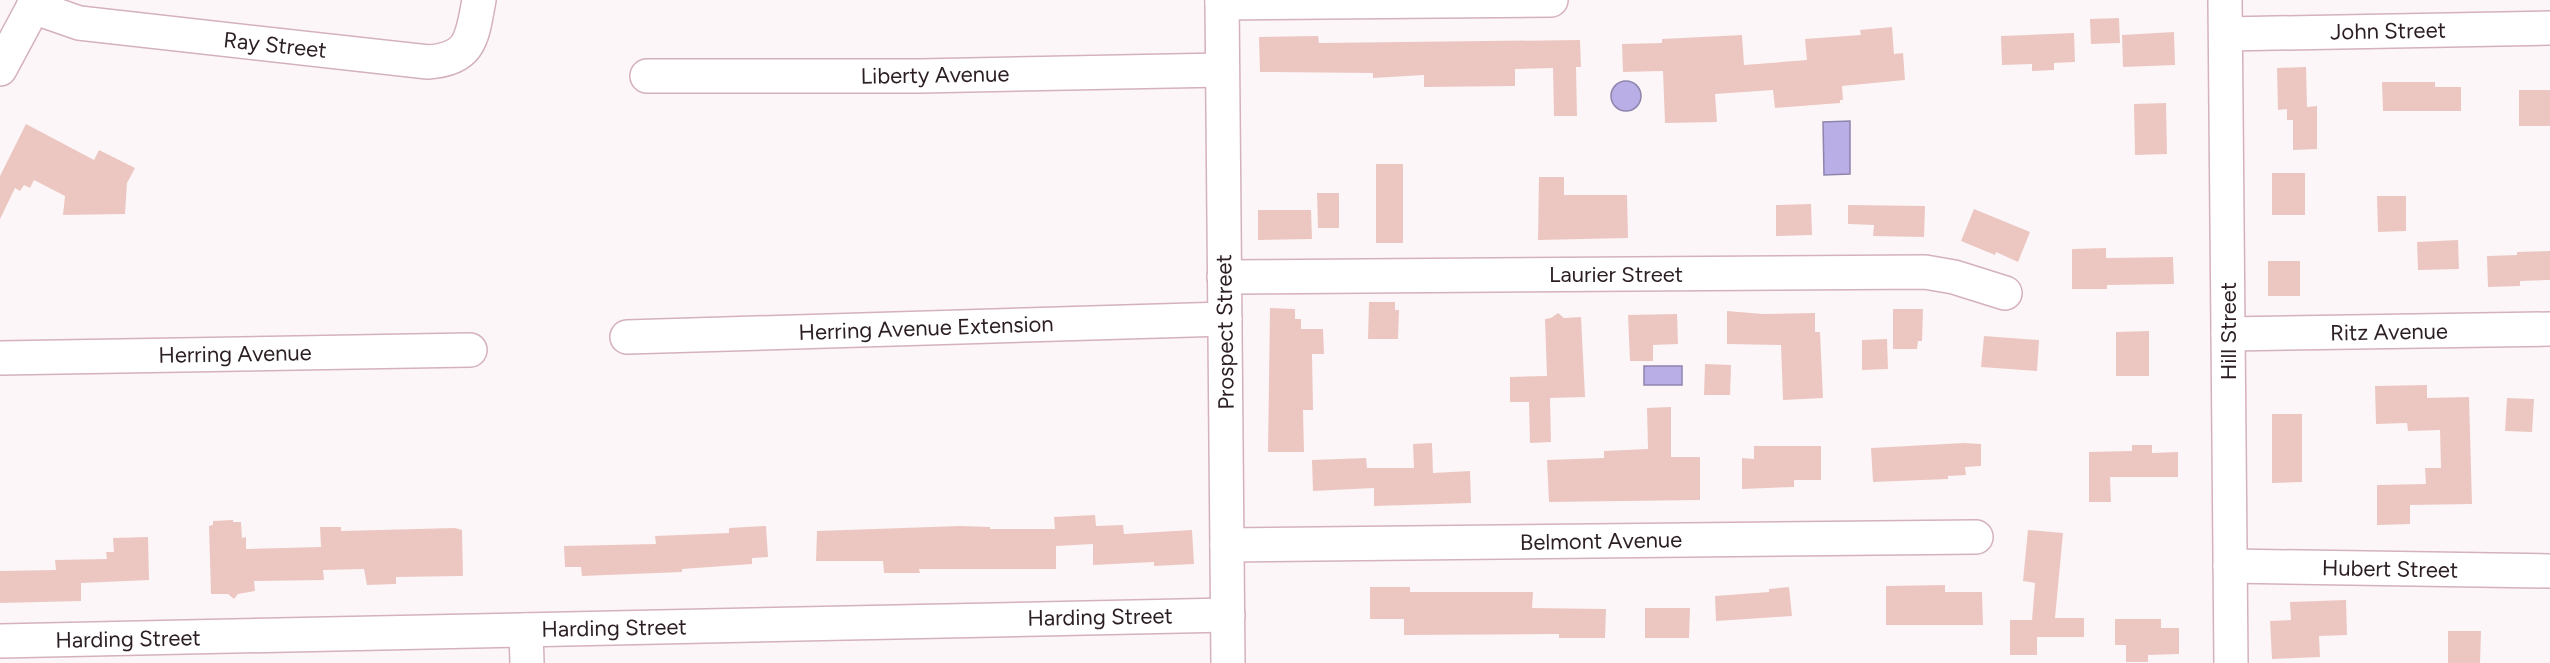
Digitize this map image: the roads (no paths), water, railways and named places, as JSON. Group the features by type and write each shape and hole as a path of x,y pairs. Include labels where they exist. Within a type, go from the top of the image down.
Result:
{"street":[{"name":"Ray Street","path":"35,4 79,23 428,62 453,58 469,44 479,0"},
{"path":"1222,1 1551,0"},
{"name":"Hill Street","path":"2225,0 2231,663"},
{"name":"Prospect Street","path":"1222,1 1228,663"},
{"path":"0,69 35,4"},
{"name":"John Street","path":"2227,34 2550,28"},
{"name":"Liberty Avenue","path":"647,76 920,76 1222,70"},
{"name":"Laurier Street","path":"1224,277 1925,272 1954,277 2005,293"},
{"name":"Herring Avenue Extension","path":"627,337 1225,319"},
{"name":"Ritz Avenue","path":"2228,334 2550,329"},
{"name":"Herring Avenue","path":"0,358 470,350"},
{"name":"Belmont Avenue","path":"1227,546 1976,537"},
{"name":"Hubert Street","path":"2230,566 2550,572"},
{"name":"Harding Street","path":"0,641 1228,615"},
{"path":"526,630 527,663"}]}
